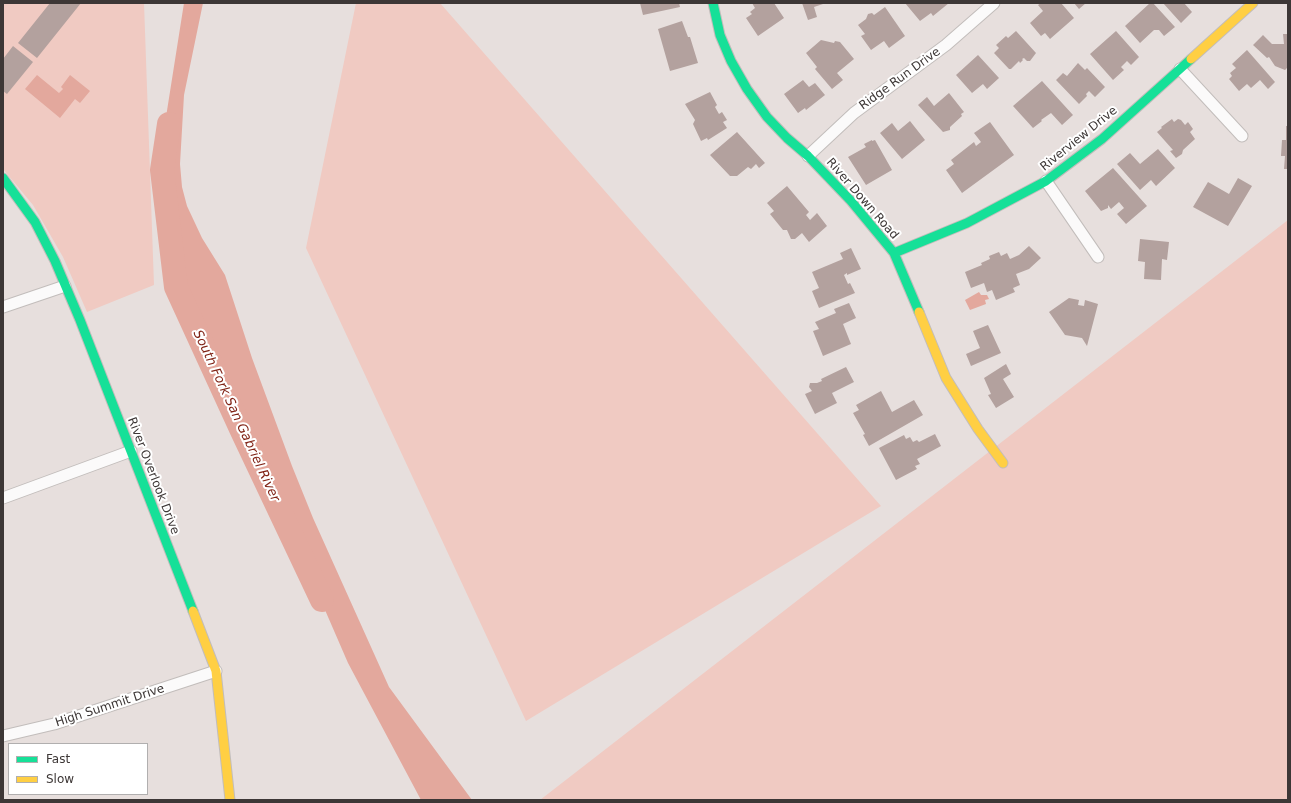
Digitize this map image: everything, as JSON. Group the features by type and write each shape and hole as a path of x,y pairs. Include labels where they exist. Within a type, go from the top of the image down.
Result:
{"street":[{"name":"River Down Road","path":"714,3 720,35 747,89 766,117 808,156 871,224 894,253 946,378 978,429 1003,463"},
{"name":"Ridge Run Drive","path":"808,156 854,113 946,45 994,3"},
{"name":"Riverview Drive","path":"894,253 967,223 1046,181 1102,139 1253,3"},
{"path":"1180,69 1242,136"},
{"name":"River Overlook Drive","path":"3,178 35,222 66,286 216,671 230,800"},
{"path":"1046,181 1098,257"},
{"path":"3,307 66,286"},
{"path":"3,498 131,451"},
{"name":"High Summit Drive","path":"3,736 54,724 216,671"}],"shaded area":[{"path":"3,3 144,3 154,285 87,312 63,257 33,205 3,169"},
{"path":"184,3 203,3 184,95 180,164 182,187 187,206 202,238 225,275 252,358 292,466 313,518 389,687 472,800 421,800 348,663 286,520 212,361 182,279 164,211 163,183 166,117"},
{"path":"356,3 440,3 881,506 526,721 306,248"},
{"path":"37,75 59,93 63,89 61,87 70,75 90,91 80,103 75,99 60,118 25,89"},
{"path":"1288,220 1288,800 540,800"},
{"path":"979,292 981,295 987,295 989,299 985,300 986,304 970,310 965,300"}],"building":[{"path":"50,3 81,3 37,58 18,43"},
{"path":"640,3 679,3 680,7 643,15"},
{"path":"752,3 774,3 784,18 758,36 746,18 752,14 750,12 755,8"},
{"path":"802,3 826,3 814,7 817,17 808,20"},
{"path":"905,3 949,3 933,16 931,13 920,21"},
{"path":"1041,3 1061,3 1074,18 1050,39 1045,33 1041,36 1030,23 1043,11 1038,5"},
{"path":"1074,3 1086,3 1079,9"},
{"path":"1150,3 1153,3 1175,27 1164,36 1159,30 1154,30 1140,43 1125,26"},
{"path":"1163,3 1184,3 1192,12 1181,23"},
{"path":"885,7 905,36 889,48 884,41 871,50 861,36 865,34 858,25 866,19 868,14 872,13 874,15"},
{"path":"682,21 688,37 690,37 698,63 670,71 658,29"},
{"path":"1016,31 1036,53 1030,61 1027,61 1024,58 1020,63 1019,61 1011,69 1009,69 994,53 999,48 996,45 1006,36 1008,38"},
{"path":"1116,31 1139,57 1131,65 1127,61 1121,67 1124,70 1113,80 1090,54"},
{"path":"1283,34 1288,34 1288,67 1285,70 1275,66 1269,57 1267,58 1253,45 1263,35 1272,44 1284,44"},
{"path":"821,40 834,43 835,41 840,42 854,59 837,73 843,80 832,89 815,69 817,67 806,53"},
{"path":"13,46 33,62 7,94 3,91 3,59"},
{"path":"1247,50 1275,82 1268,89 1260,80 1251,88 1247,84 1239,91 1229,79 1232,76 1230,73 1236,68 1232,64"},
{"path":"978,55 999,78 987,89 983,84 972,93 956,75"},
{"path":"1078,63 1085,70 1087,68 1105,87 1095,97 1089,91 1086,94 1087,96 1079,104 1056,80 1063,73 1067,76"},
{"path":"803,80 809,87 815,83 825,95 806,110 805,108 798,113 784,94"},
{"path":"1042,81 1073,115 1062,125 1051,113 1033,128 1013,106"},
{"path":"710,92 717,105 715,107 719,114 722,112 727,120 723,122 727,128 708,140 707,138 701,141 693,124 695,120 685,104"},
{"path":"949,93 964,112 961,114 962,116 950,127 950,130 943,132 918,105 927,97 934,106"},
{"path":"1172,119 1174,122 1178,119 1181,120 1185,125 1188,122 1193,129 1190,132 1195,139 1183,150 1182,154 1176,158 1170,151 1173,150 1157,132"},
{"path":"910,121 925,140 902,159 880,133 892,123 898,131"},
{"path":"990,122 1014,155 962,193 946,170 954,164 951,160 974,142 976,146 981,142 974,133"},
{"path":"1286,126 1288,126 1288,169 1284,169 1285,156 1281,156 1282,140 1286,140"},
{"path":"737,132 765,163 759,168 756,164 751,169 748,167 737,176 730,176 710,155"},
{"path":"875,140 892,170 866,185 848,157 866,147 864,144"},
{"path":"1158,149 1175,168 1156,186 1151,180 1140,190 1117,164 1130,153 1140,164"},
{"path":"1113,168 1147,206 1126,224 1117,214 1124,208 1119,202 1111,209 1108,205 1108,208 1101,211 1085,191"},
{"path":"1238,178 1252,186 1228,226 1193,207 1208,182 1229,194"},
{"path":"787,186 809,212 806,215 810,220 817,213 827,226 809,242 802,233 795,239 791,239 787,230 783,230 770,214 774,211 767,203"},
{"path":"1140,239 1169,242 1167,260 1162,259 1161,280 1144,279 1145,262 1138,261"},
{"path":"1029,246 1041,258 1029,269 1016,274 1020,285 1013,288 1015,292 996,300 992,290 987,292 984,283 971,288 965,272 982,265 981,263 990,259 989,256 999,252 1001,256 1007,253 1010,259 1019,255"},
{"path":"851,248 861,269 844,275 848,284 850,283 855,293 819,308 812,291 819,288 812,272 843,259 840,253"},
{"path":"1069,298 1079,300 1078,305 1084,306 1085,300 1098,304 1087,346 1082,338 1065,335 1049,312"},
{"path":"849,303 856,318 843,324 851,344 823,356 813,331 819,329 815,322 836,313 834,309"},
{"path":"988,325 1001,353 971,366 966,354 980,348 973,331"},
{"path":"1006,364 1011,374 1003,379 1014,397 996,408 988,395 991,394 984,378"},
{"path":"846,367 854,382 832,393 837,403 815,414 805,394 812,391 809,387 810,383 822,381 821,379"},
{"path":"881,391 892,412 914,400 923,415 869,446 863,435 865,434 853,413 859,410 856,405"},
{"path":"935,434 941,446 917,459 920,464 915,466 917,469 896,480 879,448 904,435 906,439 910,437 913,442 917,440 919,442"}],"waterway":[{"name":"South Fork San Gabriel River","path":"169,124 162,170 176,287 322,600"}],"traffic: fast":[{"path":"713,3 720,35 731,61 747,89 767,117 787,138 808,156 851,201 894,253 919,312"},
{"path":"894,253 967,223 1046,181 1102,139 1191,59"},
{"path":"3,178 35,222 55,261 80,320 193,611"}],"traffic: slow":[{"path":"1191,59 1253,3"},
{"path":"919,312 946,378 978,429 1003,463"},
{"path":"193,611 216,671 230,800"}]}
